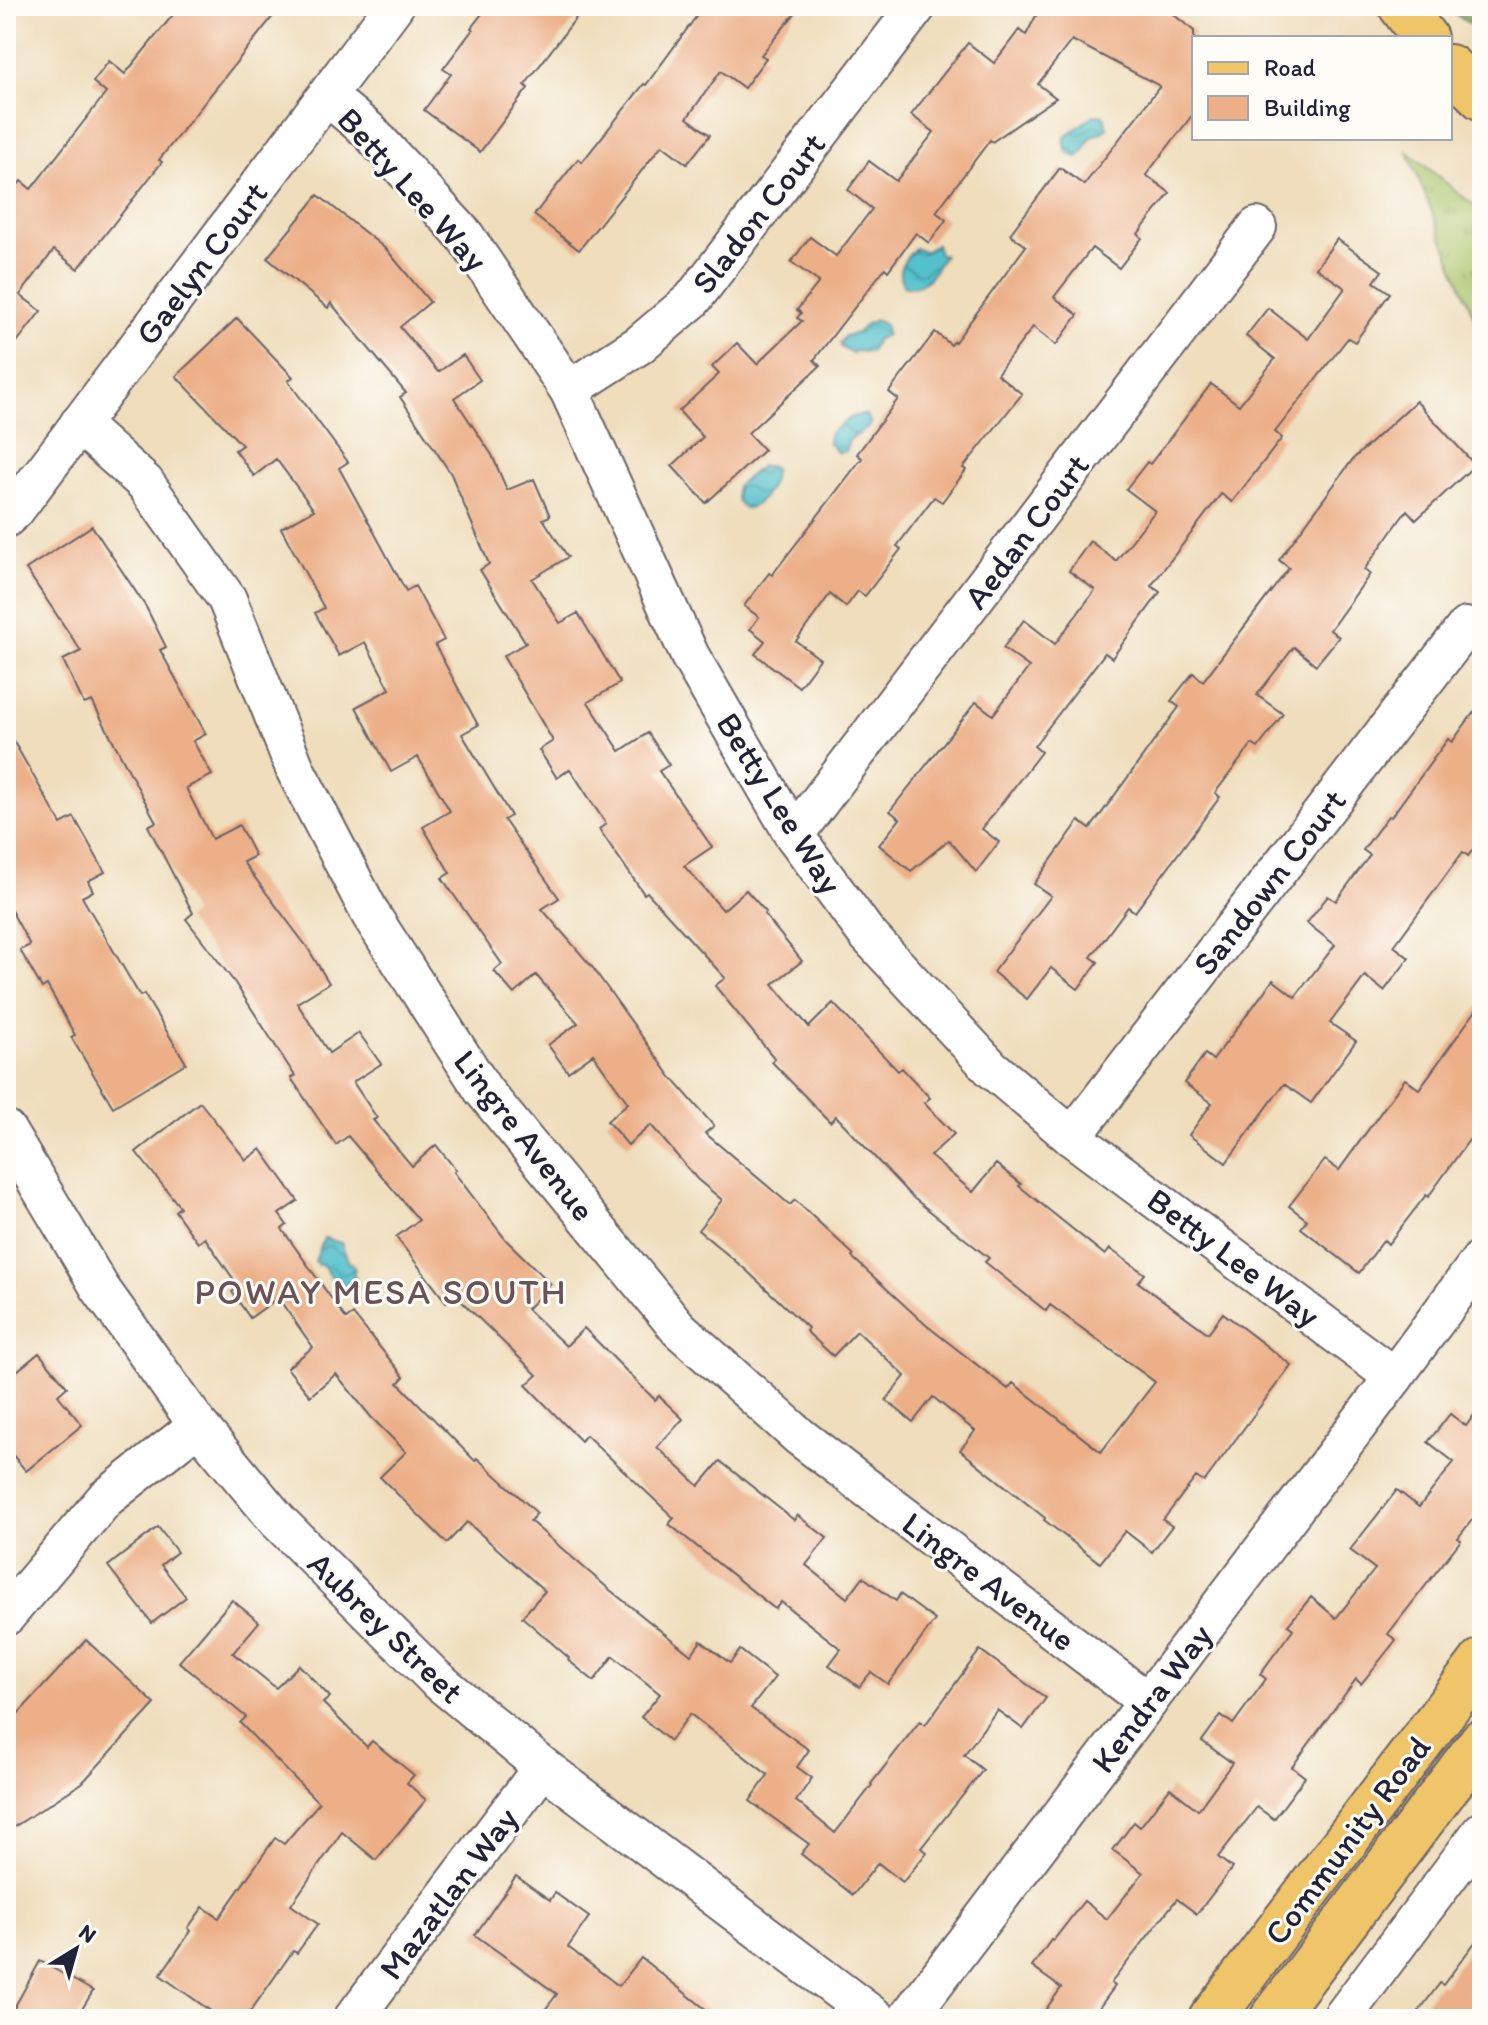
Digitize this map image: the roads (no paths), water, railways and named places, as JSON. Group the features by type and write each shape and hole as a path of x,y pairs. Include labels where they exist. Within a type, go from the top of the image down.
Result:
{"main road":[{"path":"1401,6 1424,36"},
{"path":"1452,69 1482,98"},
{"name":"Community Road","path":"1211,2019 1482,1661"},
{"name":"Community Road","path":"1272,2019 1482,1741"}],"street":[{"name":"Gaelyn Court","path":"6,518 394,6"},
{"name":"Sladon Court","path":"569,390 639,345 692,300 917,6"},
{"name":"Betty Lee Way","path":"327,96 369,131 465,236 569,390 690,656 794,835 877,945 991,1068 1072,1137 1394,1377"},
{"name":"Aedan Court","path":"794,835 1257,227"},
{"name":"Lingre Avenue","path":"79,424 145,483 227,599 296,771 316,810 371,915 483,1090 679,1329 800,1437 1148,1702"},
{"name":"Sandown Court","path":"1072,1137 1466,627"},
{"name":"Aubrey Street","path":"6,1130 100,1288 198,1425 278,1521 435,1678 543,1767 877,2019"},
{"name":"Kendra Way","path":"907,2019 1482,1258"},
{"path":"6,1616 105,1499 198,1425"},
{"name":"Mazatlan Way","path":"353,2019 543,1767"},
{"path":"1341,2019 1482,1831"}],"water":[{"path":"1094,115 1104,116 1107,128 1092,137 1078,157 1071,154 1065,137"},
{"path":"936,244 939,254 944,255 933,273 918,286 904,286 900,270 907,257 915,248 925,252"},
{"path":"876,320 885,325 886,335 877,339 870,352 854,351 852,354 841,347 845,336 857,333 867,323"},
{"path":"866,415 871,424 849,440 846,451 838,453 828,442 830,433 852,417"},
{"path":"761,466 774,469 772,481 762,499 746,509 737,499 737,486"},
{"path":"324,1238 341,1243 355,1270 357,1283 353,1289 344,1292 315,1261"}],"district":[{"name":"POWAY MESA SOUTH","path":"381,1291"}]}
